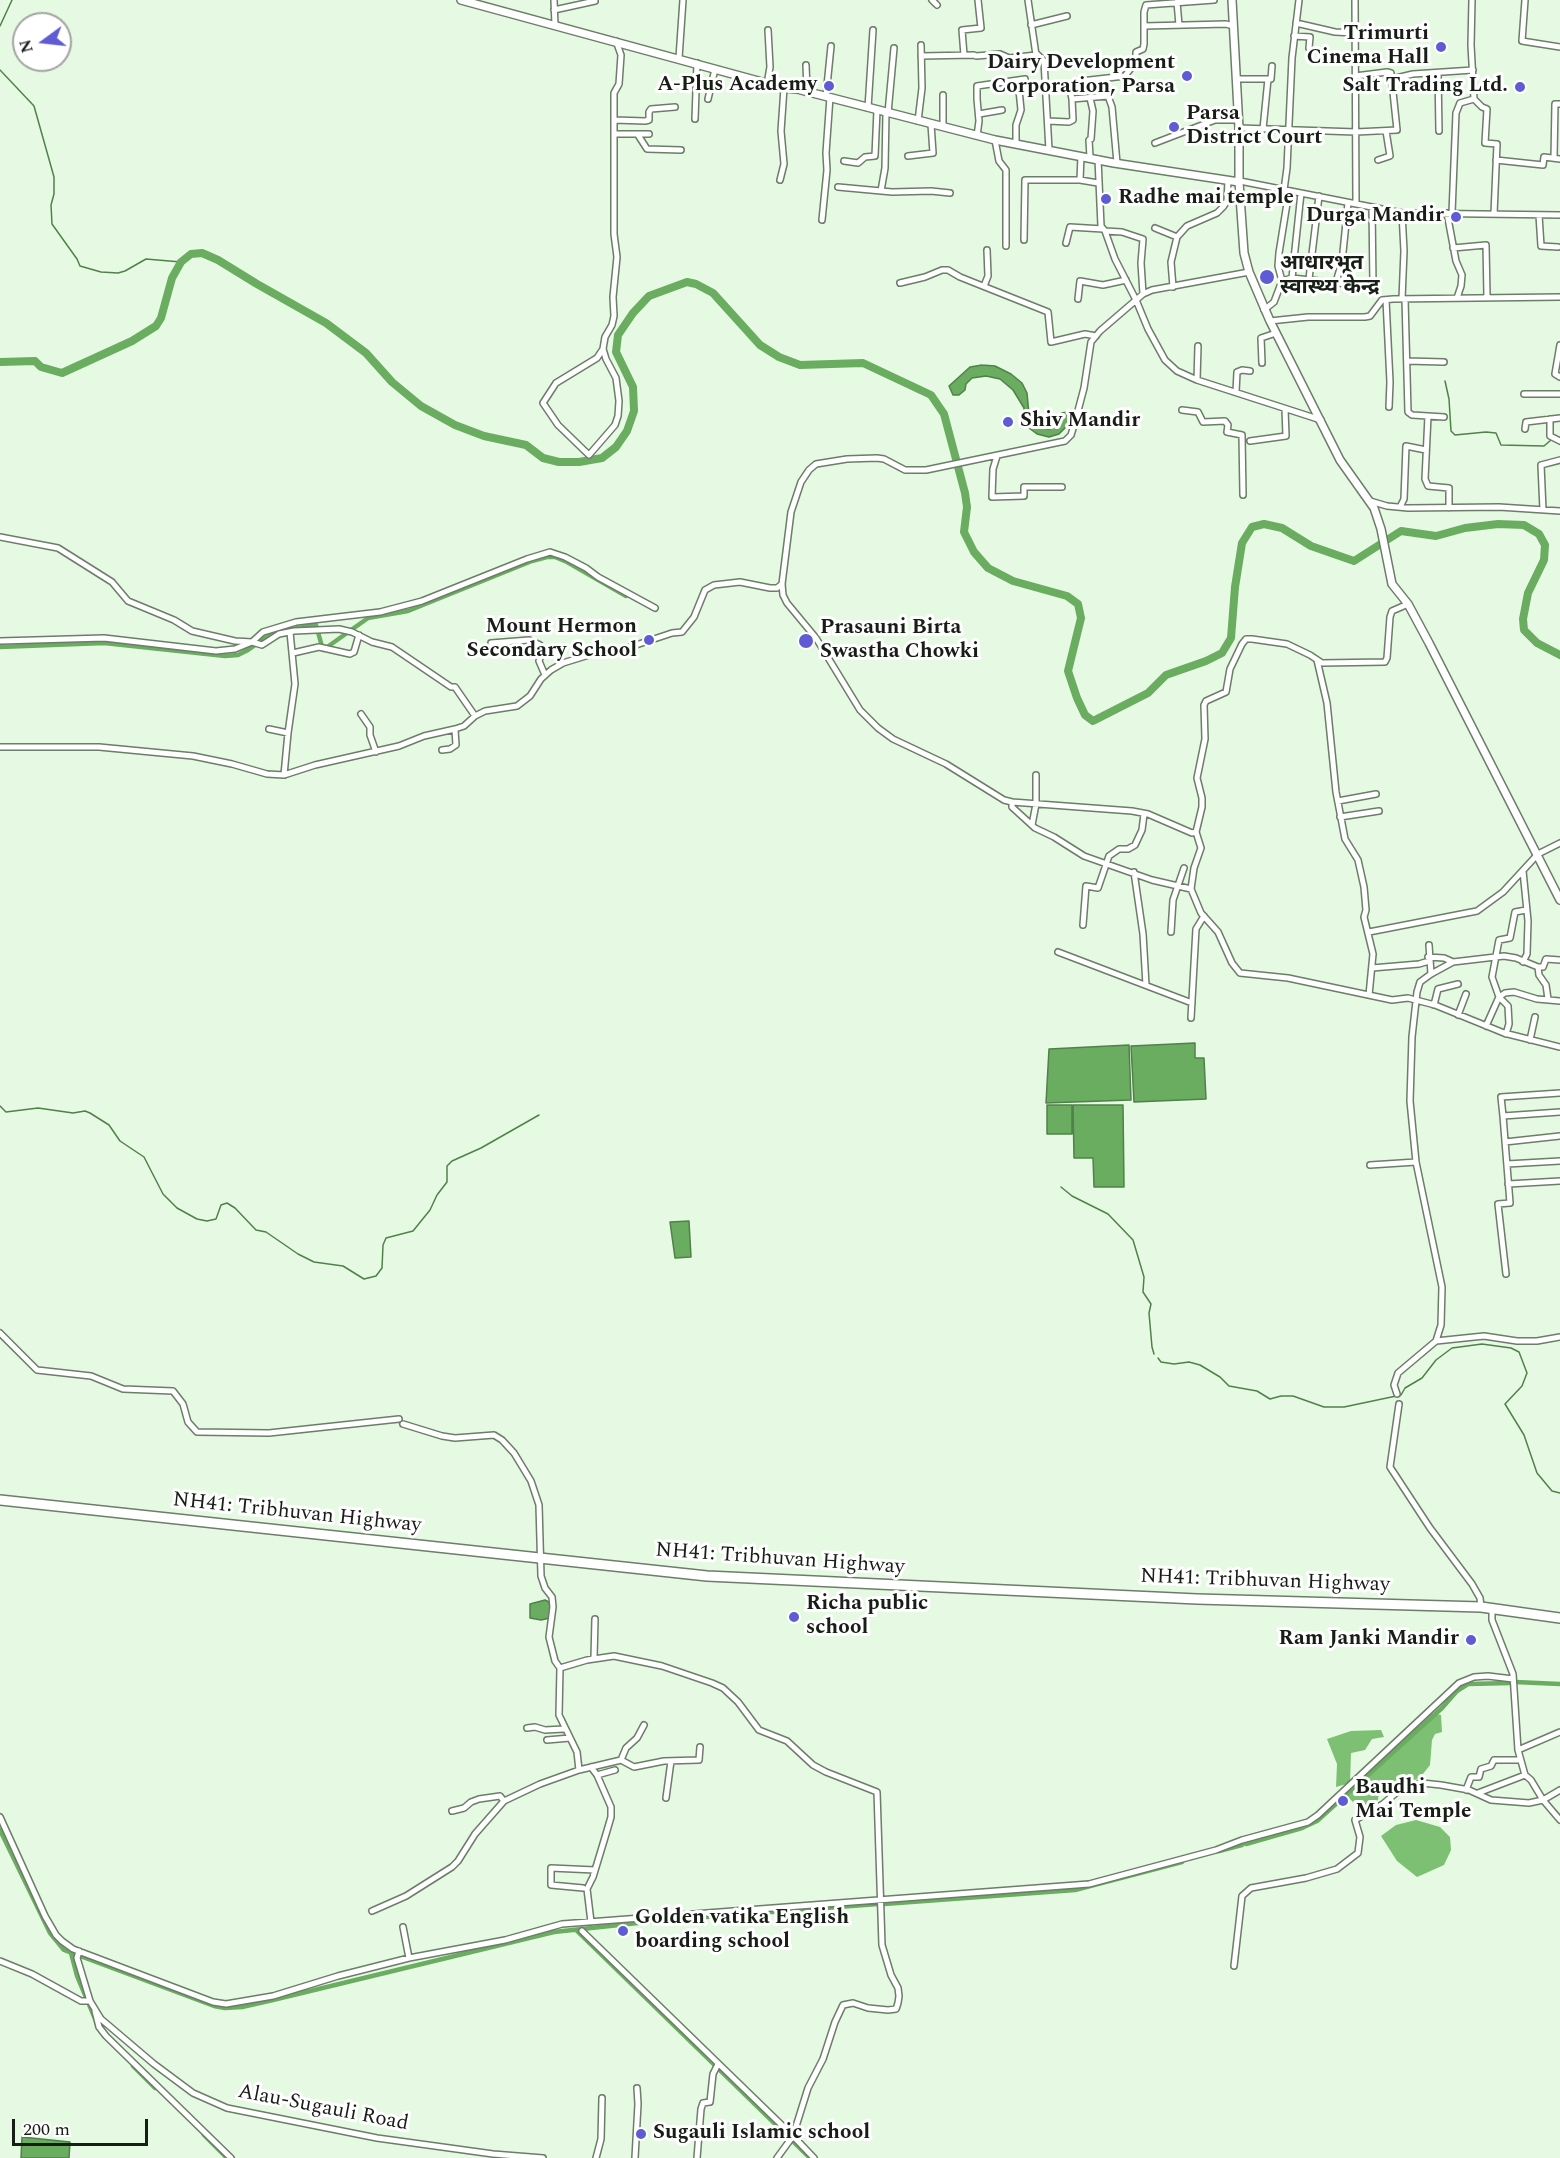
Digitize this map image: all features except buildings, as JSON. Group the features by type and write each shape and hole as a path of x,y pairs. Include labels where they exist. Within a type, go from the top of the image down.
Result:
{"highway":[{"name":"NH41: Tribhuvan Highway","path":"0,1500 707,1576 1197,1599 1481,1606 1560,1618"}],"main road":[{"path":"461,0 767,84 807,91 995,141 1240,182"},
{"path":"1232,0 1244,253 1249,272 1264,309 1340,460 1370,501 1381,529 1392,584 1408,604 1560,900"}],"street":[{"path":"554,0 555,25"},
{"path":"679,58 683,0"},
{"path":"964,55 962,30 981,28 978,0"},
{"path":"1028,0 1036,55"},
{"path":"1048,121 1069,122 1073,120 1069,85 1081,81 1125,76 1131,68 1136,66 1136,52 1143,48 1146,5 1214,0"},
{"path":"1264,309 1274,302 1282,278 1278,266 1286,190 1294,36 1299,0"},
{"path":"1355,0 1356,204"},
{"path":"1472,0 1471,45 1474,99 1487,109 1485,143 1497,144 1494,214"},
{"path":"1525,0 1522,41 1560,47"},
{"path":"554,10 595,2"},
{"path":"1177,2 1179,25"},
{"path":"1031,25 1067,16"},
{"path":"1296,23 1335,32 1354,33"},
{"path":"1144,26 1226,24 1233,26"},
{"path":"767,84 770,67 768,30"},
{"path":"868,108 873,30"},
{"path":"1294,36 1310,37 1309,48"},
{"path":"603,349 616,378 618,416 615,425 589,455 558,425 543,403 556,383 597,358 603,349 605,337 614,316 613,297 617,264 614,234 614,93 619,84 621,55 616,41"},
{"path":"918,121 922,88 921,45"},
{"path":"822,220 827,170 831,46"},
{"path":"881,191 885,168 887,113 894,48"},
{"path":"921,56 1000,54 1009,58 1037,54 1044,61 1049,150"},
{"path":"695,119 697,63"},
{"path":"806,65 807,91"},
{"path":"1263,129 1268,79 1271,79 1272,66"},
{"path":"708,99 715,69"},
{"path":"1392,79 1413,74 1473,70"},
{"path":"1155,143 1215,120 1263,129 1356,132 1397,130 1391,73 1355,76"},
{"path":"1438,73 1439,131"},
{"path":"977,136 979,114 977,86 1025,79"},
{"path":"1236,79 1268,79"},
{"path":"1016,144 1016,125 1021,110 1018,80"},
{"path":"780,180 784,164 781,131 784,88"},
{"path":"942,95 943,127"},
{"path":"1072,99 1109,97 1117,163"},
{"path":"1090,98 1093,111 1091,139 1089,140 1098,183 1100,219 1115,259 1164,360 1177,371 1197,380 1320,420"},
{"path":"1457,298 1462,275 1453,248 1450,213 1456,113 1460,103 1474,99"},
{"path":"1496,160 1543,165 1544,157 1557,159 1555,104 1560,104"},
{"path":"614,120 645,122 649,120 651,109 675,107"},
{"path":"844,161 858,163 865,158 875,156 877,110"},
{"path":"979,114 1002,110"},
{"path":"908,156 933,153 931,124"},
{"path":"1378,160 1390,156 1386,130"},
{"path":"614,134 649,134"},
{"path":"638,135 647,149 681,150"},
{"path":"995,141 999,161 1006,170 1006,246"},
{"path":"1080,180 1081,156"},
{"path":"1024,240 1025,180 1080,180 1098,183"},
{"path":"1173,287 1171,261 1177,237 1186,226 1217,213 1223,207 1227,201 1228,180"},
{"path":"1240,182 1402,213 1560,215"},
{"path":"838,187 881,191 931,191 950,194"},
{"path":"1293,275 1301,193"},
{"path":"1306,279 1319,196"},
{"path":"1336,282 1342,262 1348,203"},
{"path":"1372,207 1373,285"},
{"path":"1402,213 1408,412 1412,415 1444,417"},
{"path":"1539,215 1541,246 1558,247"},
{"path":"1066,243 1070,228 1122,232 1143,239 1141,263 1143,294"},
{"path":"1155,228 1177,237"},
{"path":"1453,248 1486,245 1487,296"},
{"path":"984,286 988,276 987,250"},
{"path":"900,283 948,270 1048,312 1051,342 1085,334 1096,336"},
{"path":"1196,832 1192,833 1144,814 1004,800 946,764 893,739 868,720 860,710 816,638 787,603 783,595 782,584 791,512 801,482 816,464 877,458 884,459 905,470 926,470 1065,441 1071,435 1084,388 1091,342 1096,336 1143,294 1152,290 1249,272"},
{"path":"1282,278 1293,275 1306,279 1365,286"},
{"path":"1078,299 1080,281 1103,285 1126,280"},
{"path":"1270,321 1308,317 1370,316 1378,303 1386,300 1487,296 1560,297"},
{"path":"1386,300 1389,406"},
{"path":"1262,363 1261,339 1276,333"},
{"path":"1560,345 1555,374 1560,376"},
{"path":"1197,380 1198,346"},
{"path":"1407,361 1444,362"},
{"path":"1236,392 1237,372 1250,371"},
{"path":"1524,394 1560,394"},
{"path":"1250,441 1286,436 1285,409"},
{"path":"1182,410 1198,412 1203,422 1225,421 1228,425 1227,432 1242,435 1243,495"},
{"path":"1428,416 1425,474 1428,486 1449,488 1449,508"},
{"path":"1525,429 1526,422 1560,418"},
{"path":"1550,419 1550,436 1560,441"},
{"path":"1400,507 1404,499 1406,446 1426,450"},
{"path":"997,456 993,469 992,497 1024,496 1024,487 1062,487"},
{"path":"1543,510 1541,465 1560,460"},
{"path":"1370,501 1400,507 1499,507 1560,511"},
{"path":"0,537 58,548 112,582 128,601 174,620 192,631 262,645 279,634 339,629 392,647 451,687 455,687 475,716"},
{"path":"0,641 104,638 216,651 236,649 252,642 263,632 296,621 380,612 422,601 550,552 576,563 655,608"},
{"path":"0,747 99,747 193,756 267,774 284,775 315,765 399,746 424,736 455,730 485,711 517,706 530,696 545,675 563,663 592,654 618,651 654,637 682,632 694,617 705,590 714,585 740,582 777,588 782,584"},
{"path":"1408,604 1392,611 1385,662 1328,663 1317,660 1287,644 1252,639 1246,639 1242,644 1230,669 1226,692 1206,701 1204,705 1205,739 1197,778 1202,807 1196,832 1201,848 1194,868 1191,889 1204,916 1218,932 1232,963 1240,973 1288,978 1392,1000 1408,998 1434,1005 1506,1034 1560,1047"},
{"path":"284,775 295,684 290,632"},
{"path":"293,652 319,647 351,654 354,652 358,635"},
{"path":"491,643 529,640 540,645 542,652 539,661 545,675"},
{"path":"1317,660 1327,703 1340,817 1345,839 1358,860 1366,910 1364,917 1373,954 1369,995"},
{"path":"361,714 370,727 370,735 376,752"},
{"path":"269,729 288,733"},
{"path":"441,750 456,745 455,730"},
{"path":"1032,825 1036,804 1036,775"},
{"path":"1338,801 1376,794"},
{"path":"1011,802 1012,807 1032,825 1084,856 1152,880 1191,889"},
{"path":"1340,817 1379,811"},
{"path":"1083,925 1086,886 1098,888 1105,862 1109,856 1119,849 1128,849 1136,845 1142,830 1144,814"},
{"path":"1369,932 1477,911 1503,892 1538,854 1560,843"},
{"path":"1172,932 1173,900 1184,868"},
{"path":"1523,871 1528,921 1527,954 1523,962"},
{"path":"1134,872 1143,934 1146,985"},
{"path":"1506,1034 1509,1024 1508,1006 1499,997 1492,977 1499,940 1510,938 1515,912 1526,910"},
{"path":"1191,1018 1196,929 1204,916"},
{"path":"1429,945 1431,974"},
{"path":"1058,952 1192,1003"},
{"path":"1436,1341 1441,1325 1442,1287 1416,1162 1410,1101 1415,1000 1420,982 1453,962 1497,956 1516,958 1543,967 1546,959 1560,960"},
{"path":"1372,968 1419,964 1429,959 1444,958 1453,962"},
{"path":"1538,967 1539,975 1546,985 1548,999"},
{"path":"1434,1005 1438,989 1458,984"},
{"path":"1486,1026 1499,997 1505,993 1514,992 1537,999 1560,1001"},
{"path":"1458,1015 1466,994"},
{"path":"1530,1040 1535,1017"},
{"path":"1506,1274 1498,1204 1510,1203 1501,1097 1560,1093"},
{"path":"1503,1116 1560,1112"},
{"path":"1504,1142 1560,1137"},
{"path":"1507,1164 1560,1161"},
{"path":"1371,1166 1416,1162"},
{"path":"1508,1184 1560,1180"},
{"path":"0,1333 37,1370 91,1376 123,1389 173,1391 183,1404 188,1422 197,1432 269,1433 401,1422 442,1436 455,1438 494,1435 502,1440 514,1453 531,1481 539,1505 541,1576 545,1588 552,1597 549,1637 555,1661 560,1668 559,1715 576,1752 579,1770"},
{"path":"1397,1394 1394,1385 1398,1373 1427,1346 1436,1341 1484,1336 1517,1341 1537,1341 1560,1337"},
{"path":"1399,1404 1390,1467 1430,1528 1472,1584 1480,1598 1481,1606"},
{"path":"1492,1607 1492,1620 1511,1666 1520,1760 1525,1775 1560,1820"},
{"path":"594,1658 595,1619"},
{"path":"560,1668 594,1658 615,1656 687,1673 723,1688 738,1702 759,1730 787,1741 813,1765 877,1792 882,1945 899,1996 896,2009 868,2008 853,2003 843,2005 837,2016 823,2059 808,2088 792,2138 777,2158"},
{"path":"0,1817 56,1935 78,1955 213,2002 226,2004 273,1996 409,1958 505,1940 562,1924 1089,1884 1216,1850 1242,1840 1308,1822 1340,1795 1459,1683 1481,1677 1513,1679"},
{"path":"621,1760 626,1748 637,1738 644,1725"},
{"path":"527,1728 564,1729"},
{"path":"1518,1750 1560,1732"},
{"path":"547,1740 570,1738"},
{"path":"372,1911 406,1896 452,1867 475,1834 504,1801 540,1784 579,1770 621,1760 634,1767 671,1761 699,1760 700,1747"},
{"path":"1466,1790 1471,1777 1479,1777 1481,1769 1491,1766 1494,1760 1520,1760"},
{"path":"666,1798 671,1761"},
{"path":"591,1767 611,1807 611,1817 587,1889 591,1922"},
{"path":"597,1775 615,1770"},
{"path":"1478,1793 1525,1775"},
{"path":"1234,1966 1242,1896 1251,1888 1305,1878 1337,1869 1358,1853 1360,1837 1355,1820 1383,1804 1403,1787 1422,1783 1466,1790 1491,1800 1513,1803 1543,1800 1560,1790"},
{"path":"452,1811 464,1808 478,1799 500,1796 504,1801"},
{"path":"0,1837 7,1833"},
{"path":"583,1888 551,1885 551,1868 595,1870"},
{"path":"403,1927 409,1958"},
{"path":"582,1931 814,2158"},
{"name":"Alau-Sugauli Road","path":"78,1955 87,2001 101,2019 153,2064 193,2093 227,2108 377,2138 493,2154 543,2158"},
{"path":"0,1961 87,2001"},
{"path":"94,2011 99,2027 106,2036 231,2158"},
{"path":"697,2158 701,2109 703,2103 710,2103 713,2074 718,2064"},
{"path":"635,2158 637,2088"},
{"path":"596,2158 601,2139 602,2098"}],"shaded area":[{"path":"995,366 1022,383 1027,393 1029,414 1042,428 1049,429 1056,426 1062,413 1067,412 1070,416 1068,425 1059,434 1049,437 1037,434 1029,428 1023,415 1024,408 1013,390 1000,379 986,376 972,378 966,384 965,390 959,395 953,395 949,386 970,367"},
{"path":"1195,1043 1195,1058 1204,1058 1206,1099 1134,1102 1131,1046"},
{"path":"1129,1045 1131,1100 1046,1103 1049,1049"},
{"path":"1047,1105 1072,1105 1072,1134 1047,1134"},
{"path":"1073,1105 1123,1105 1124,1187 1094,1187 1093,1158 1074,1158"},
{"path":"689,1221 691,1257 675,1258 670,1222"},
{"path":"545,1600 549,1602 550,1618 541,1620 530,1618 530,1604"},
{"path":"1433,1713 1441,1715 1442,1732 1435,1734 1432,1740 1430,1765 1419,1779 1395,1783 1388,1781 1380,1786 1378,1800 1358,1811 1357,1806 1345,1794"},
{"path":"1381,1730 1384,1737 1372,1739 1365,1750 1351,1753 1350,1783 1336,1787 1337,1764 1327,1739 1351,1731"},
{"path":"1416,1820 1440,1827 1450,1837 1451,1850 1444,1865 1417,1877 1397,1861 1381,1836 1396,1825"},
{"path":"22,2137 70,2142 69,2158 21,2158"}],"waterway":[{"path":"0,26 12,0"},
{"path":"0,70 34,106 54,177 54,194 51,205 52,224 80,266 101,272 118,273 146,259 181,262"},
{"path":"0,362 35,361 41,367 62,373 132,341 156,326 161,318 172,278 181,262 191,254 202,253 326,323 366,353 392,382 421,406 455,425 484,436 526,445 543,458 559,462 579,462 602,458 616,447 627,431 634,411 633,387 616,352 618,335 633,313 649,296 687,282 713,293 760,345 779,357 800,365 863,363 931,395 944,414 965,493 967,507 964,532 974,552 988,568 1013,581 1067,596 1078,604 1081,618 1068,671 1085,715 1093,721 1148,693 1166,675 1222,653 1231,638 1235,587 1242,543 1252,527 1264,524 1282,528 1311,546 1354,561 1401,531 1436,536 1465,528 1498,524 1524,525 1539,534 1545,545 1544,560 1528,593 1523,619 1524,630 1537,643 1560,655"},
{"path":"1445,381 1449,399 1451,431 1455,435 1496,433 1501,445 1544,446 1551,440"},
{"path":"0,647 104,643 225,656 238,655 274,632 316,625 323,650 368,618 408,611 547,557 555,557 567,562 626,596"},
{"path":"0,1106 6,1112 38,1108 90,1113 109,1125 120,1141 144,1157 163,1194 177,1208 197,1219 207,1221 216,1219 221,1205 227,1203 256,1230 266,1232 298,1254 314,1262 343,1266 364,1279 376,1276 382,1268 383,1245 386,1238 413,1231 430,1210 437,1195 447,1182 447,1166 452,1161 481,1148 539,1115"},
{"path":"1061,1187 1072,1196 1108,1214 1133,1240 1144,1277 1143,1292 1151,1304 1149,1313 1154,1354"},
{"path":"1158,1358 1161,1362 1174,1364 1189,1362 1200,1365 1220,1377 1229,1386 1257,1391 1270,1399 1293,1396 1324,1407 1344,1407 1401,1395 1405,1388 1422,1378 1436,1360 1452,1348 1482,1344 1511,1348 1519,1352 1527,1373 1522,1386 1505,1404 1524,1435 1537,1473 1552,1491 1560,1493"},
{"path":"1515,1682 1560,1684"},
{"path":"1246,1844 1302,1828 1317,1821 1442,1708 1457,1691 1468,1684 1511,1683"},
{"path":"0,1830 50,1933 64,1950 214,2006 225,2008 242,2007 273,2000 554,1932 666,1920 878,1904"},
{"path":"1219,1851 1242,1845"},
{"path":"884,1904 1075,1890 1182,1862"},
{"path":"576,1930 810,2158"},
{"path":"71,1953 77,1976 98,2026"},
{"path":"133,2066 155,2088"},
{"path":"204,2135 227,2158"}],"place":[{"name":"Trimurti Cinema Hall","path":"1441,47"},
{"name":"Dairy Development Corporation, Parsa","path":"1187,76"},
{"name":"A-Plus Academy","path":"829,86"},
{"name":"Salt Trading Ltd.","path":"1520,87"},
{"name":"Parsa District Court","path":"1174,127"},
{"name":"Radhe mai temple","path":"1106,199"},
{"name":"Durga Mandir","path":"1456,217"},
{"name":"आधारभूत स्वास्थ्य केन्द्र","path":"1267,277"},
{"name":"Shiv Mandir","path":"1008,422"},
{"name":"Mount Hermon Secondary School","path":"649,640"},
{"name":"Prasauni Birta Swastha Chowki","path":"806,641"},
{"name":"Richa public school","path":"794,1617"},
{"name":"Ram Janki Mandir","path":"1471,1640"},
{"name":"Baudhi Mai Temple","path":"1343,1801"},
{"name":"Golden vatika English boarding school","path":"623,1931"},
{"name":"Sugauli Islamic school","path":"641,2134"}]}
